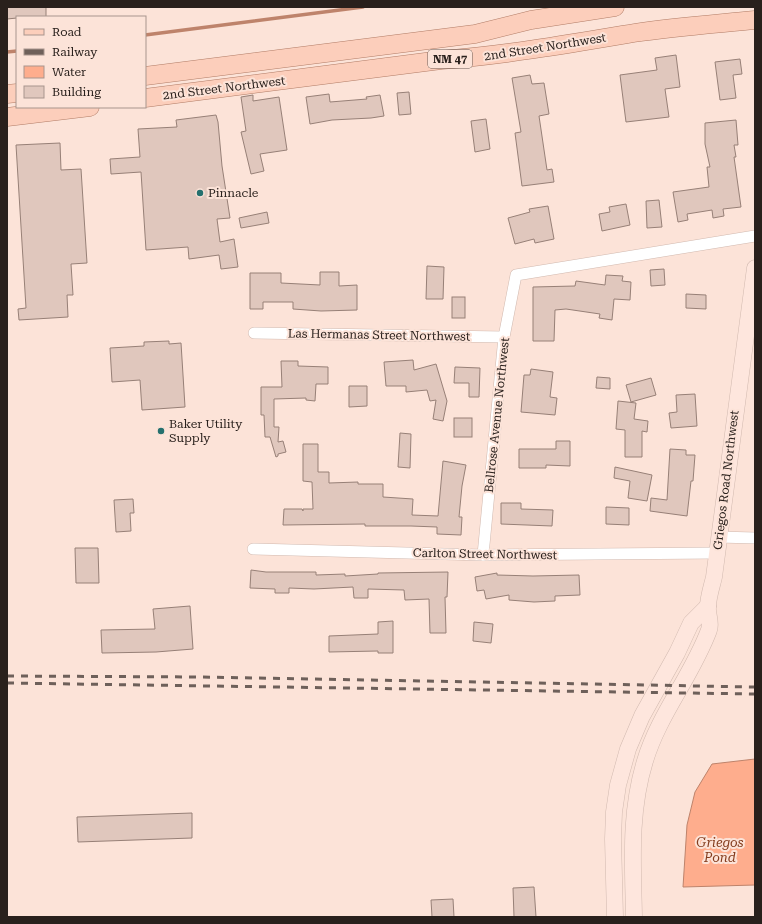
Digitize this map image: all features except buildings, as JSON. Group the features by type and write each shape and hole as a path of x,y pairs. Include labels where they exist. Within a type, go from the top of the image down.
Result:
{"main road":[{"name":"2nd Street Northwest","path":"146,76 475,34 531,20 615,7"},
{"name":"2nd Street Northwest","path":"146,98 441,60 537,50 635,33 755,20"},
{"path":"7,117 82,108"},
{"name":"Griegos Road Northwest","path":"634,917 632,835 633,813 645,760 655,735 697,658 710,628 708,606 717,553 755,268"},
{"path":"614,917 614,812 618,785 628,749 642,716 677,653 691,623 708,606"}],"street":[{"name":"Bellrose Avenue Northwest","path":"483,555 504,338 516,275 755,236"},
{"name":"Las Hermanas Street Northwest","path":"254,333 504,338"},
{"path":"718,537 755,538"},
{"name":"Carlton Street Northwest","path":"253,549 483,555 717,553"}],"water":[{"name":"Griegos Pond","path":"755,759 755,885 683,887 687,825 695,792 712,764"}],"waterway":[{"path":"146,35 363,7"},
{"path":"7,52 16,51"}],"railway":[{"path":"7,676 203,677 755,687"},
{"path":"7,683 755,694"}],"place":[{"name":"Pinnacle","path":"200,193"},
{"name":"Baker Utility Supply","path":"161,431"}]}
